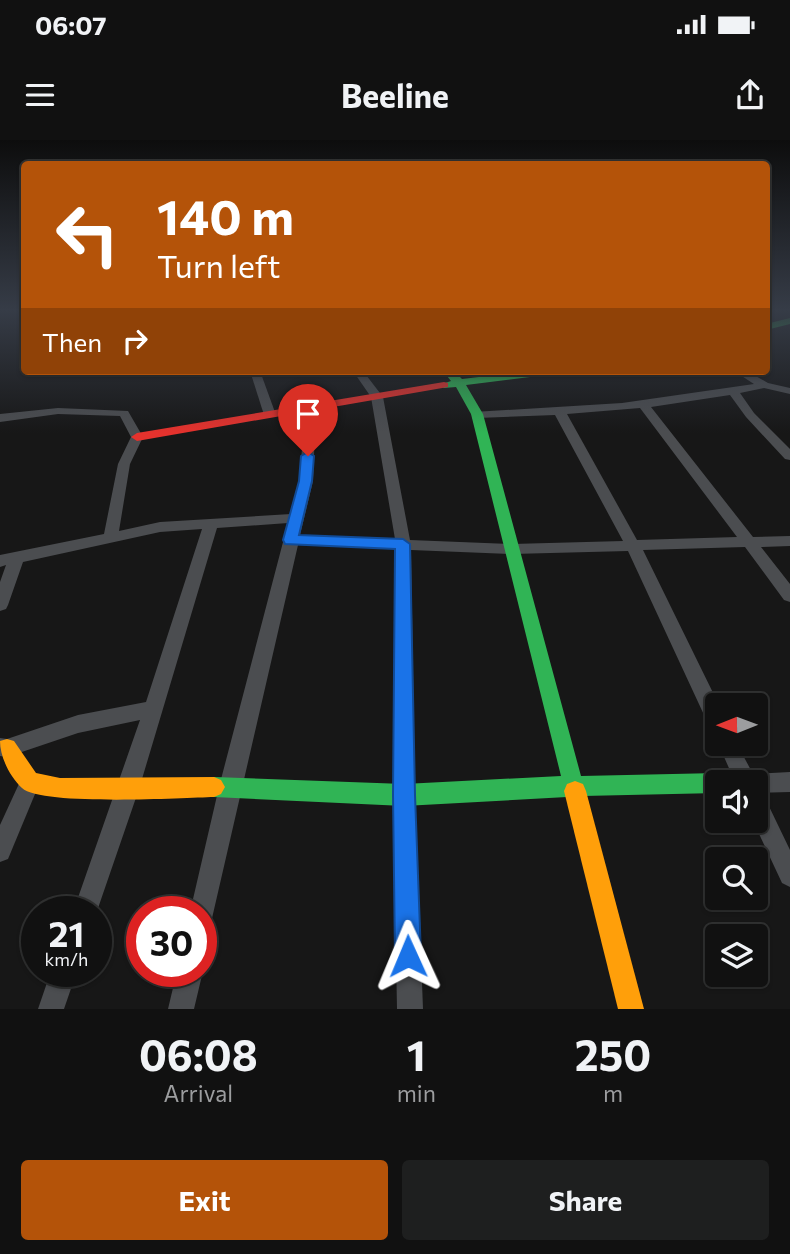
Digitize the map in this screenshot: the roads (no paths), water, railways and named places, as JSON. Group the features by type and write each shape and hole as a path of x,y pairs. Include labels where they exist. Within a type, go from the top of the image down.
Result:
{"street":[{"path":"256,375 270,415"},
{"path":"361,375 377,397 403,544 404,795 410,1009"},
{"path":"137,437 377,397 454,377 487,375"},
{"path":"746,375 764,385 790,391"},
{"path":"454,377 477,414 631,1009"},
{"path":"477,414 560,413 764,385"},
{"path":"734,391 750,415 790,456"},
{"path":"642,402 790,596"},
{"path":"206,896 230,787 306,481 312,408"},
{"path":"0,418 58,411 124,413 137,437"},
{"path":"560,413 633,546 705,697"},
{"path":"111,537 124,464 137,437"},
{"path":"0,561 160,527 296,519"},
{"path":"91,896 128,789 212,522"},
{"path":"290,540 512,549 790,541"},
{"path":"0,605 17,557"},
{"path":"153,710 104,715 4,748 30,782 60,788 230,787 404,795 574,786 705,783"},
{"path":"0,851 30,782"},
{"path":"768,783 790,782"},
{"path":"768,829 790,876"},
{"path":"51,1009 59,987"},
{"path":"181,1009 186,987"}]}
